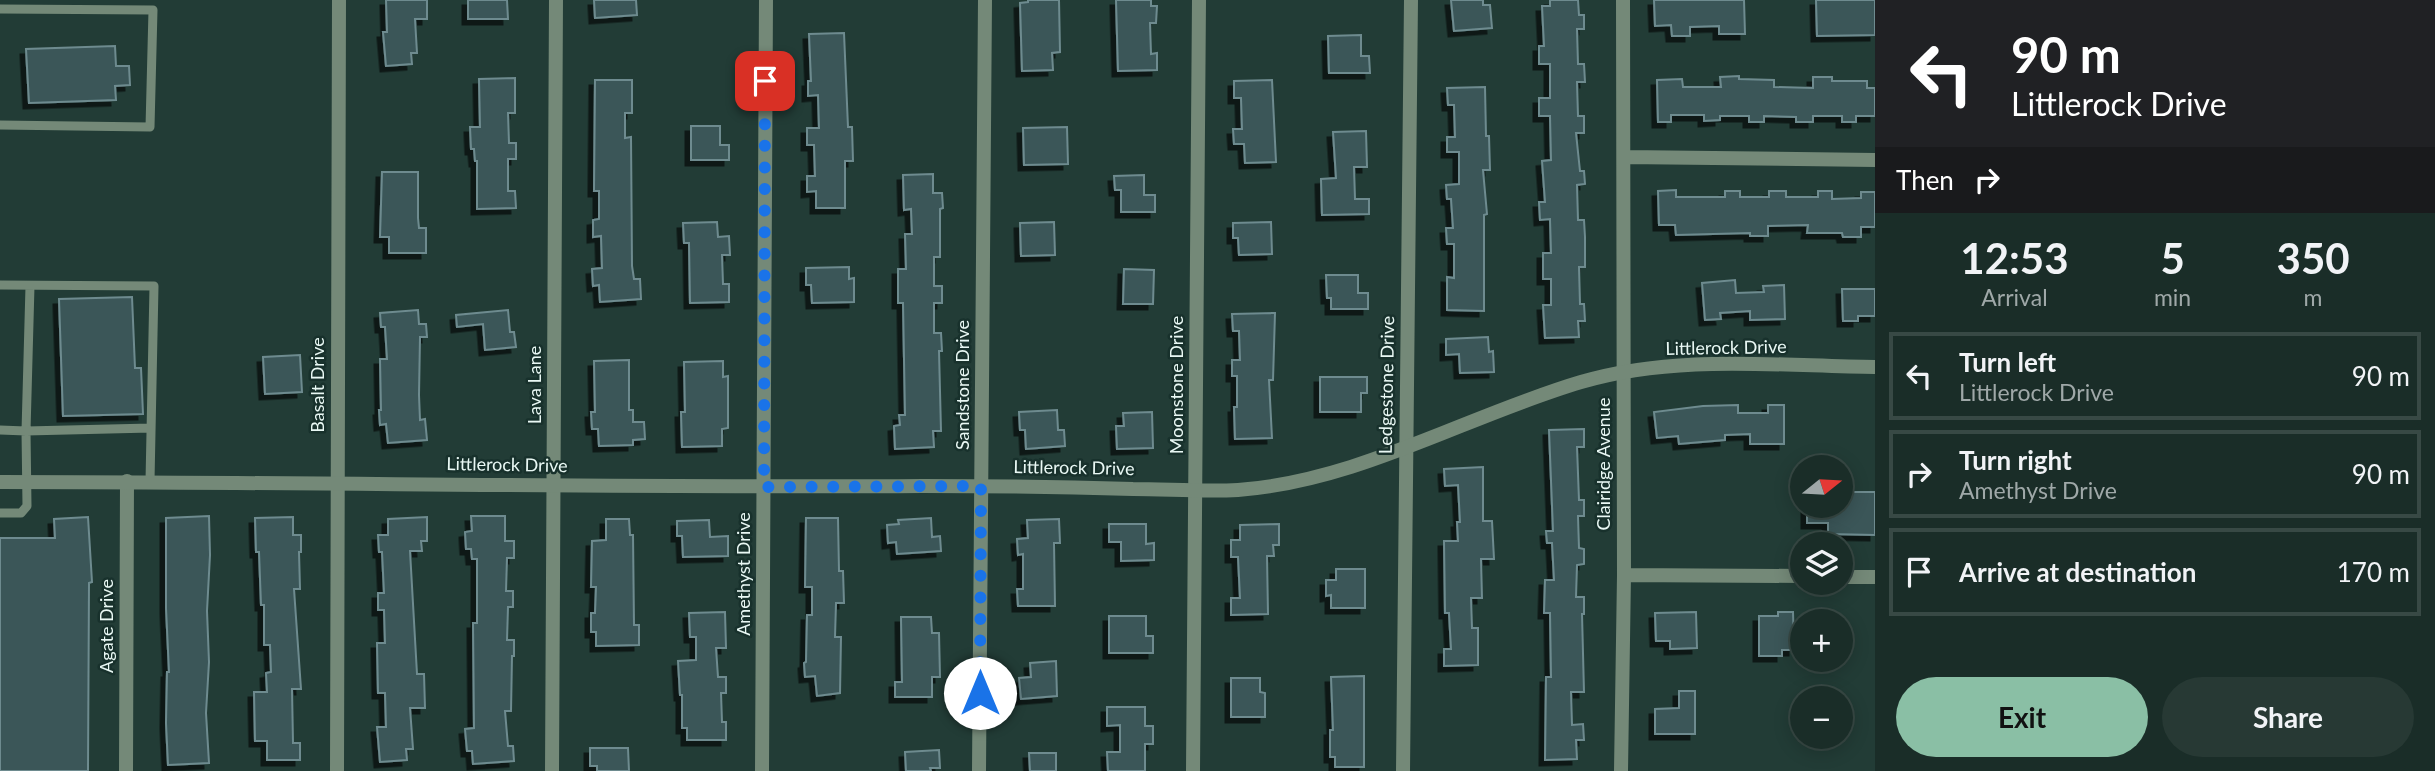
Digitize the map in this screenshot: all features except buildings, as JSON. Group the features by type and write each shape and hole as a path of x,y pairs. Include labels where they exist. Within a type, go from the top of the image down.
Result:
{"street":[{"name":"Basalt Drive","path":"337,771 339,0"},
{"name":"Lava Lane","path":"552,771 556,0"},
{"name":"Amethyst Drive","path":"762,771 766,0"},
{"name":"Sandstone Drive","path":"979,771 985,0"},
{"name":"Moonstone Drive","path":"1193,771 1199,0"},
{"name":"Ledgestone Drive","path":"1403,771 1411,0"},
{"path":"1623,0 1625,157 1875,160"},
{"name":"Clairidge Avenue","path":"1621,771 1625,157"},
{"name":"Littlerock Drive","path":"0,482 981,486 1234,490 1297,482 1344,470 1526,400 1585,381 1622,373 1702,365 1875,368"},
{"name":"Agate Drive","path":"126,771 127,481"},
{"path":"1623,575 1790,576"},
{"path":"1853,577 1875,577"}],"lane":[{"path":"0,125 150,127 153,0"},
{"path":"0,9 153,10"},
{"path":"0,285 154,286 150,481"},
{"path":"0,513 21,513 27,506 25,482 30,286"},
{"path":"0,430 151,428"}],"route":[{"path":"765,81 764,487 981,486 980,693"}]}
